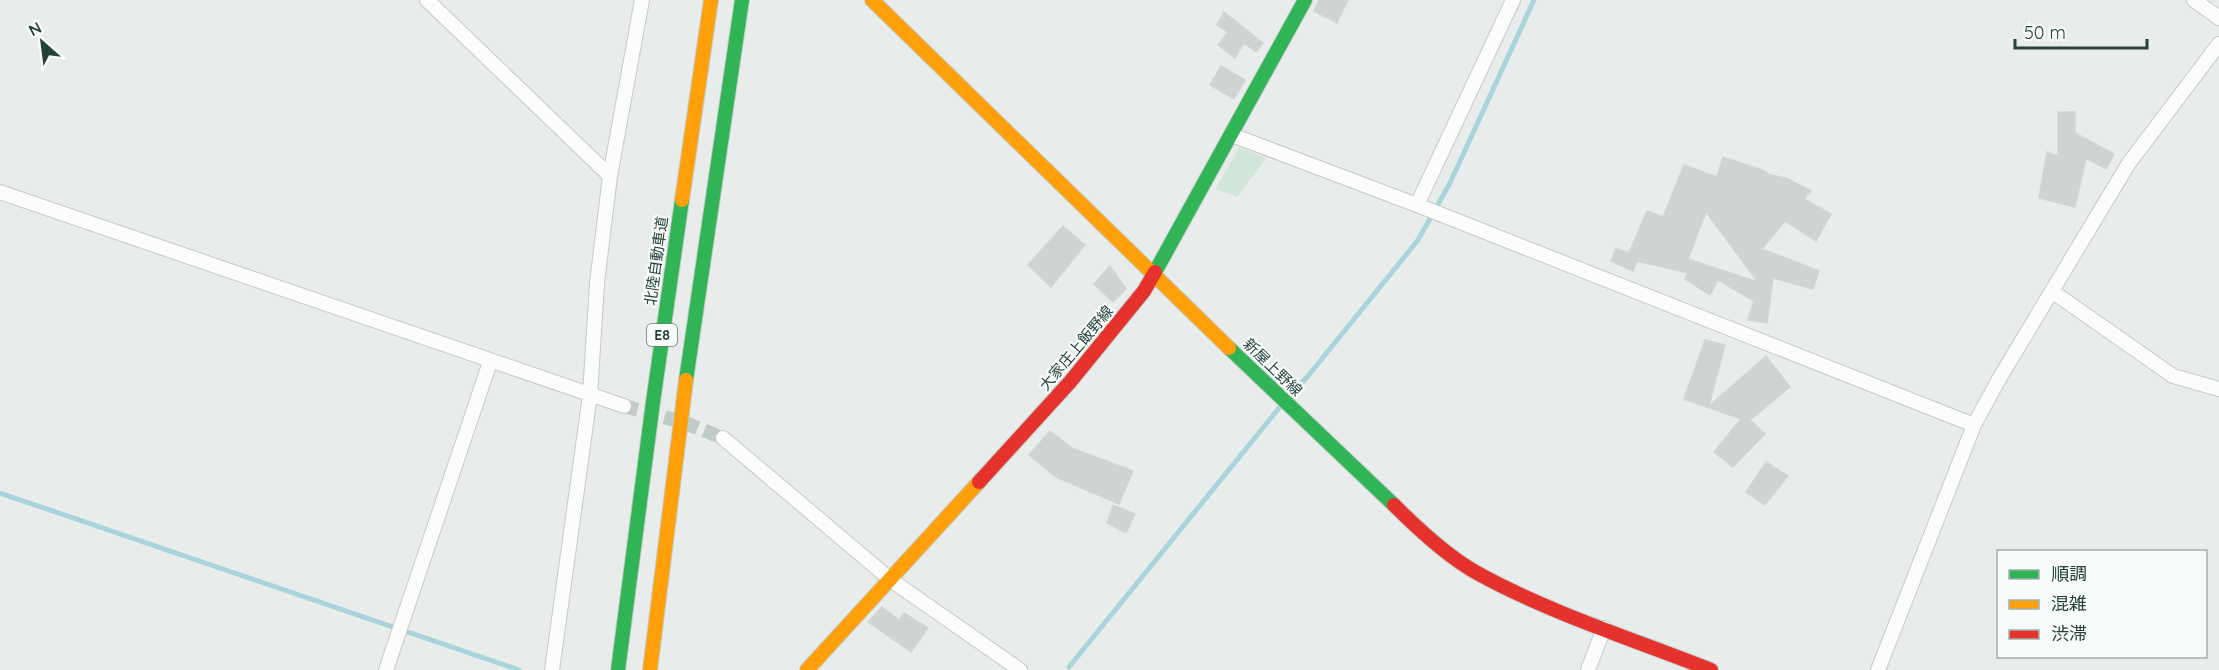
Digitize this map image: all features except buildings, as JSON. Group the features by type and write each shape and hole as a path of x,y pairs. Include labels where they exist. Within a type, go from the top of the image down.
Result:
{"main road":[{"name":"北陸自動車道","path":"618,670 653,402 711,0"},
{"name":"E8","path":"650,670 683,402 742,0"},
{"name":"新屋上野線","path":"872,0 1238,357 1419,529 1477,573 1529,599 1712,670"},
{"name":"大家庄上飯野線","path":"807,670 1071,382 1144,291 1305,0"}],"street":[{"path":"427,0 610,176"},
{"path":"552,670 590,395 597,283 610,176 642,0"},
{"path":"1417,205 1513,0"},
{"path":"2194,0 2219,18"},
{"path":"1878,670 1974,425 2129,163 2219,45"},
{"path":"1232,135 1417,205 1974,425"},
{"path":"0,192 490,362 624,406"},
{"path":"2053,291 2173,376 2219,389"},
{"path":"386,670 490,362"},
{"path":"723,438 891,580 1020,670"},
{"path":"1587,670 1604,628"}],"green space":[{"path":"1239,147 1266,158 1237,197 1216,189"}],"waterway":[{"path":"1069,667 1418,240 1450,183 1534,0"},
{"path":"0,493 519,670"}],"tunnel":[{"path":"624,406 685,423 723,438"}],"traffic: fast":[{"path":"686,380 742,0"},
{"path":"1155,272 1305,0"},
{"path":"618,670 682,200"},
{"path":"1229,348 1394,505"}],"traffic: slow":[{"path":"682,200 711,0"},
{"path":"872,0 1229,348"},
{"path":"650,670 686,380"},
{"path":"807,670 979,482"}],"traffic: jam":[{"path":"979,482 1070,382 1144,291 1155,272"},
{"path":"1394,505 1446,552 1479,574 1564,614 1711,670"}]}
